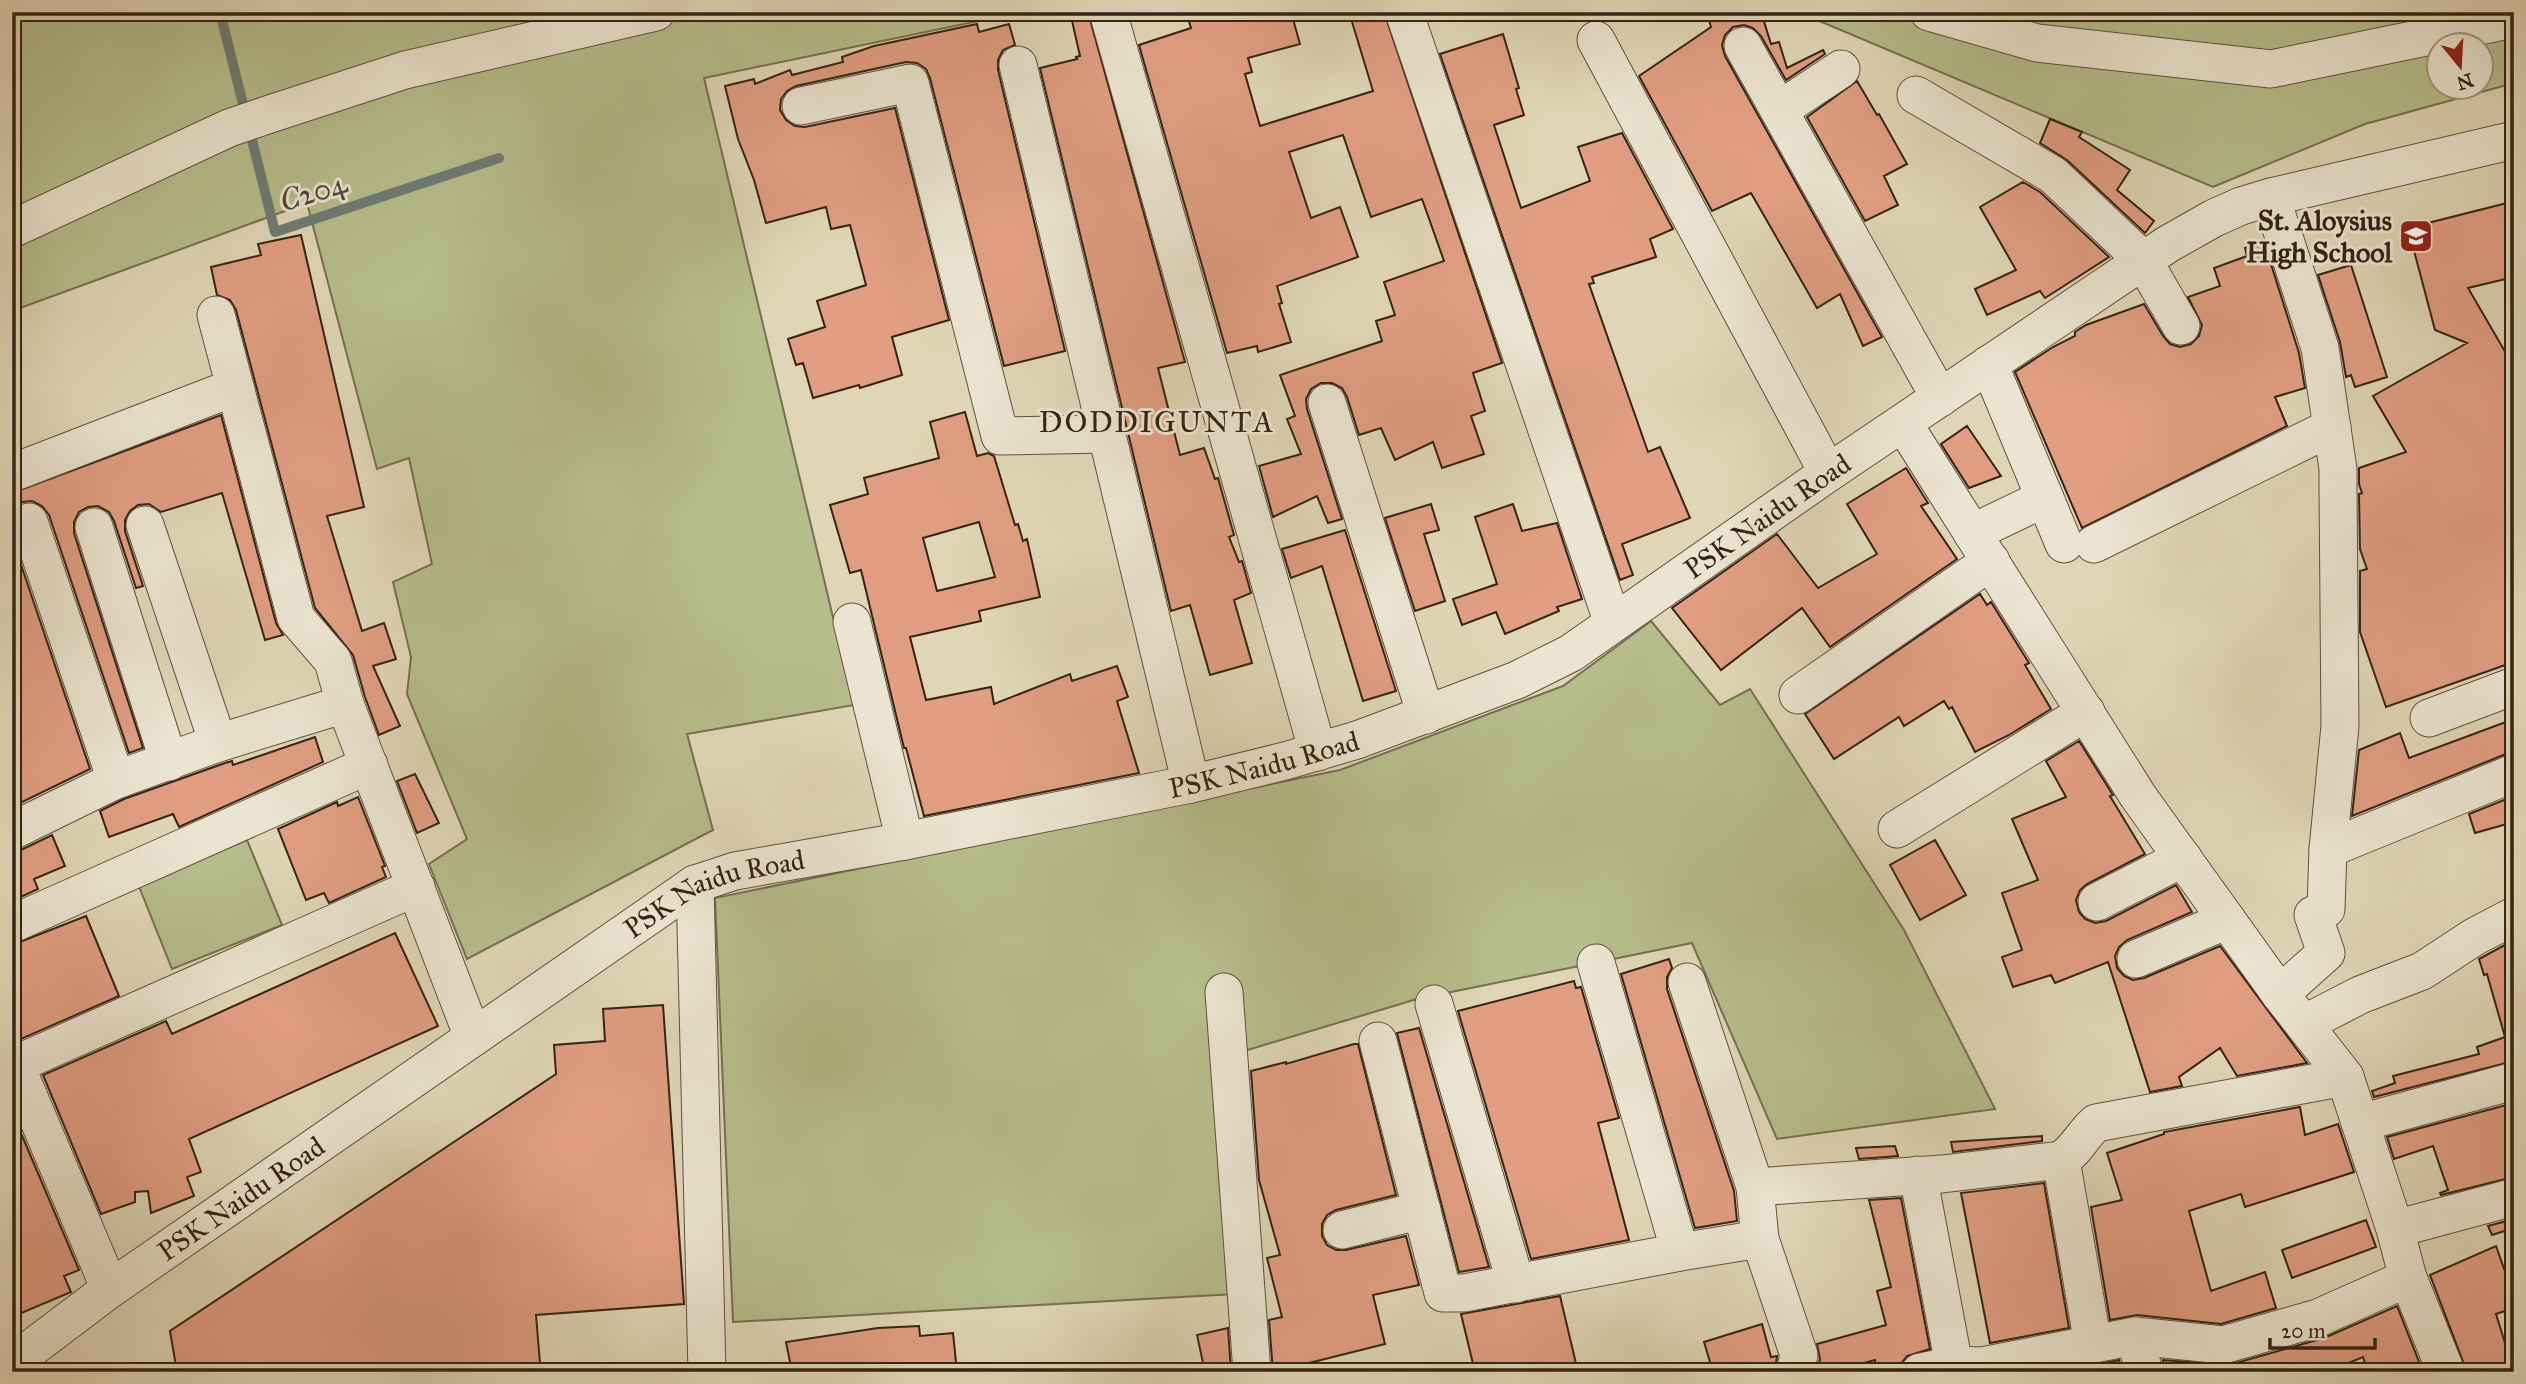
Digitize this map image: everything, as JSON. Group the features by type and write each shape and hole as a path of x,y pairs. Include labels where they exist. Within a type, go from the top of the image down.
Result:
{"street":[{"path":"12,229 229,128 270,114 405,70 656,12"},
{"path":"1108,12 1318,752"},
{"path":"1404,12 1613,623"},
{"path":"1929,12 2036,43 2272,69 2514,19"},
{"path":"1596,40 1828,473"},
{"path":"1743,47 1940,398"},
{"path":"1017,65 1191,785"},
{"path":"1779,110 1841,69"},
{"path":"801,106 910,83 1000,436 1105,434"},
{"path":"1916,95 2053,175 2143,260 2181,326"},
{"name":"PSK Naidu Road","path":"12,1363 110,1289 695,884 735,871 1191,785 1318,752 1426,715 1547,666 2143,260 2214,218 2271,197 2514,141"},
{"path":"2271,197 2320,348 2338,469 2340,726 2328,849 2326,909 2313,915 2326,953 2280,994"},
{"path":"216,315 296,618 333,661 345,704 473,1037"},
{"path":"1989,364 2045,498 2079,544 2332,427"},
{"path":"12,472 235,387"},
{"path":"1327,403 1426,715"},
{"path":"1903,423 2138,796 2280,994 2345,1077 2395,1229 2408,1278 2446,1372"},
{"path":"1798,695 2045,498"},
{"path":"29,522 117,780"},
{"path":"145,525 218,743"},
{"path":"94,527 169,762"},
{"path":"852,622 905,841"},
{"path":"2428,718 2514,686"},
{"path":"12,831 117,780 218,743 345,704"},
{"path":"1897,830 2086,712"},
{"path":"12,924 369,765"},
{"path":"2328,849 2514,773"},
{"path":"2097,902 2183,858"},
{"path":"695,884 707,1372"},
{"path":"110,1289 13,1063 416,887"},
{"path":"2304,1024 2360,995 2422,971 2474,937 2514,916"},
{"path":"2136,959 2227,920"},
{"path":"1596,962 1680,1252"},
{"path":"1687,982 1755,1187 1760,1239 1800,1366"},
{"path":"1224,992 1252,1372"},
{"path":"1434,1004 1516,1284"},
{"path":"1378,1041 1443,1293 1464,1293 1760,1239"},
{"path":"1755,1187 1918,1175 2061,1160 2073,1152 2084,1133 2096,1123 2345,1077"},
{"path":"2360,1122 2514,1081"},
{"path":"2061,1160 2093,1344"},
{"path":"1918,1175 1937,1368 1982,1366 2135,1336 2223,1345 2318,1318 2408,1278"},
{"path":"2395,1229 2514,1197"},
{"path":"1342,1230 1422,1210"},
{"path":"2135,1336 2144,1372"}],"green space":[{"path":"12,12 1022,12 704,78 854,705 687,734 713,830 467,959 429,864 467,839 407,694 411,657 393,582 432,564 409,458 377,469 307,203 12,311"},
{"path":"1798,12 2514,12 2514,83 2494,89 2494,32 2424,32 2424,102 2445,102 2365,124 2213,187"},
{"path":"1651,621 1720,705 1750,689 1904,930 1995,1109 1777,1139 1692,943 1417,999 1211,1061 1235,1294 733,1322 715,898 1340,770 1563,686"},
{"path":"247,840 282,925 172,969 138,884"}],"building":[{"path":"1070,12 1088,12 1185,362 1158,368 1180,455 1204,448 1215,479 1218,478 1234,535 1229,537 1239,562 1242,561 1251,593 1234,600 1252,663 1210,675 1190,605 1171,611 1040,68 1080,56"},
{"path":"1186,12 1291,12 1300,44 1248,58 1252,72 1245,74 1260,126 1373,91 1349,12 1384,12 1502,363 1473,373 1485,411 1471,416 1484,454 1442,468 1433,442 1395,460 1381,428 1359,435 1342,388 1332,383 1321,383 1311,389 1306,399 1307,409 1342,519 1328,523 1317,496 1273,517 1259,466 1301,454 1287,419 1295,416 1280,375 1382,341 1376,321 1395,315 1384,282 1444,261 1422,199 1371,217 1343,135 1289,152 1311,218 1340,207 1358,257 1277,286 1282,303 1279,304 1291,342 1258,352 1257,346 1227,353 1139,45 1191,28"},
{"path":"1707,12 1761,12 1771,44 1779,42 1787,68 1823,50 1825,54 1786,80 1761,36 1753,28 1744,25 1733,27 1725,35 1722,45 1725,56 1882,337 1863,346 1840,294 1817,308 1751,193 1712,211 1639,76 1711,27"},
{"path":"977,24 979,32 1009,24 1015,45 1003,50 998,60 998,70 1065,351 1004,366 930,78 926,69 917,63 906,62 796,86 787,91 781,99 780,110 786,120 795,126 805,127 895,108 949,320 892,337 902,375 813,398 803,363 796,365 788,339 825,327 817,301 866,285 850,225 831,229 826,207 766,223 754,180 738,139 725,86 754,79 755,84 790,70 792,75 843,62 842,57 874,46"},
{"path":"1503,34 1524,115 1494,125 1521,208 1590,181 1578,147 1622,133 1673,229 1650,239 1656,257 1592,277 1594,283 1589,284 1648,452 1660,447 1690,518 1622,544 1633,575 1620,580 1440,54"},
{"path":"1857,81 1907,164 1884,176 1898,205 1865,221 1807,117"},
{"path":"2050,119 2082,132 2079,137 2130,170 2117,190 2154,221 2145,233 2067,160 2040,143"},
{"path":"2023,182 2040,192 2109,257 2045,298 2040,291 1987,315 1975,289 2016,270 1980,207"},
{"path":"2507,203 2514,231 2514,277 2468,288 2514,367 2514,662 2386,707 2360,632 2360,571 2367,569 2360,549 2359,494 2362,493 2359,468 2406,452 2373,396 2467,343 2435,330 2408,228"},
{"path":"301,235 364,507 327,516 362,631 384,623 396,659 373,666 400,726 379,735 353,655 315,608 236,310 230,300 217,295 211,267 261,255 258,244"},
{"path":"2264,242 2299,353 2305,388 2275,397 2287,426 2082,528 2015,372 2075,336 2075,332 2086,325 2144,304 2170,344 2180,347 2191,344 2199,336 2202,325 2188,297 2220,286 2214,268 2247,256 2245,248"},
{"path":"2351,265 2387,377 2355,387 2351,375 2346,377 2340,342 2318,275"},
{"path":"965,412 977,456 988,453 994,456 1015,525 1018,524 1023,541 1027,539 1040,597 979,611 981,621 910,637 926,700 991,687 994,704 1070,674 1072,681 1117,666 1128,697 1117,701 1139,773 924,816 904,748 861,570 850,573 830,505 868,494 864,478 939,458 930,422","holes":["979,522 995,577 937,591 923,538"]},
{"path":"221,415 276,623 283,635 265,640 222,493 161,512 149,504 138,505 130,511 125,520 125,531 143,586 136,588 109,512 98,506 79,512 74,522 74,533 143,748 129,753 49,515 42,506 32,501 22,502 12,510 12,493"},
{"path":"1967,426 2001,476 1969,488 1941,444"},
{"path":"1906,468 1928,503 1921,506 1957,559 1830,647 1802,608 1721,670 1672,608 1777,534 1818,588 1877,554 1847,504"},
{"path":"1431,504 1439,530 1424,534 1445,601 1415,611 1385,518"},
{"path":"1513,504 1522,531 1557,523 1582,599 1557,607 1559,611 1505,634 1496,612 1462,625 1453,599 1497,584 1475,517"},
{"path":"1345,530 1396,691 1363,701 1322,566 1291,578 1282,549"},
{"path":"12,538 90,769 12,807"},
{"path":"1980,594 1987,605 1991,602 2029,663 2025,665 2051,709 1975,752 1952,707 1949,709 1944,701 1904,726 1899,717 1834,759 1805,714"},
{"path":"2514,719 2514,752 2352,816 2359,750 2400,733 2409,758"},
{"path":"315,737 323,762 179,827 173,814 109,837 100,811 124,799 225,763 232,761 233,765"},
{"path":"2079,741 2113,795 2110,796 2145,854 2080,890 2076,900 2079,912 2085,919 2095,923 2106,921 2176,885 2192,912 2127,940 2119,947 2115,956 2117,968 2124,976 2133,980 2144,978 2220,946 2307,1063 2237,1076 2220,1048 2179,1077 2182,1086 2150,1092 2108,962 2055,983 2051,975 2013,987 2002,957 2022,950 2002,893 2038,880 2012,819 2066,797 2046,761"},
{"path":"415,774 439,823 417,833 397,781"},
{"path":"2514,796 2514,822 2475,833 2469,814"},
{"path":"358,797 385,866 382,867 386,877 329,903 324,893 306,900 278,829 337,802 338,806"},
{"path":"52,835 65,866 34,879 38,889 12,901 12,852"},
{"path":"1935,840 1966,895 1920,920 1890,865"},
{"path":"86,916 119,996 21,1039 12,1036 12,945"},
{"path":"395,933 438,1026 189,1139 201,1172 187,1177 194,1196 151,1213 148,1191 135,1192 135,1202 101,1214 43,1075 166,1021 172,1034"},
{"path":"2514,940 2514,1061 2374,1097 2372,1091 2395,1083 2393,1076 2479,1054 2477,1047 2505,1037 2487,974 2484,975 2479,959"},
{"path":"1669,959 1672,968 1667,977 1667,989 1734,1191 1737,1221 1695,1228 1621,974"},
{"path":"1574,981 1576,988 1581,987 1619,1118 1598,1123 1629,1240 1531,1259 1458,1011"},
{"path":"663,1005 684,1304 536,1315 540,1363 437,1372 177,1372 170,1331 556,1074 554,1045 605,1041 603,1009"},
{"path":"1419,1028 1489,1267 1459,1272 1397,1033"},
{"path":"1358,1044 1396,1195 1336,1210 1327,1215 1322,1224 1322,1236 1327,1245 1336,1250 1346,1250 1406,1236 1419,1285 1373,1295 1385,1344 1273,1372 1269,1320 1282,1317 1267,1258 1280,1255 1259,1180 1251,1071 1286,1064"},
{"path":"2514,1103 2514,1177 2441,1195 2440,1193 2448,1190 2433,1146 2394,1159 2387,1137"},
{"path":"2300,1107 2305,1135 2338,1124 2354,1172 2245,1207 2241,1194 2189,1211 2211,1291 2265,1272 2276,1308 2221,1324 2137,1315 2110,1320 2091,1207 2122,1200 2107,1153 2164,1132"},
{"path":"12,1112 79,1270 64,1276 71,1292 12,1317"},
{"path":"2042,1136 2042,1141 1953,1152 1951,1142"},
{"path":"1895,1146 1898,1156 1859,1159 1856,1148"},
{"path":"2044,1183 2069,1328 1990,1343 1961,1193"},
{"path":"1901,1198 1930,1349 1907,1356 1900,1365 1900,1372 1877,1372 1875,1360 1831,1372 1817,1372 1820,1359 1817,1344 1886,1325 1877,1291 1891,1287 1869,1200"},
{"path":"2514,1219 2514,1228 2492,1235 2488,1226"},
{"path":"2366,1220 2376,1247 2292,1278 2282,1250"},
{"path":"2496,1246 2514,1297 2514,1308 2496,1314 2514,1372 2467,1372 2430,1275"},
{"path":"1560,1296 1578,1372 1475,1372 1461,1314"},
{"path":"2397,1306 2423,1372 2368,1372 2363,1357 2327,1372 2164,1372 2163,1360 2229,1365 2324,1338"},
{"path":"1762,1324 1771,1357 1777,1356 1775,1372 1713,1372 1704,1342"},
{"path":"919,1326 920,1336 953,1333 957,1372 792,1372 786,1342 878,1328"},
{"path":"1228,1328 1231,1372 1205,1372 1197,1335"},
{"path":"2119,1360 2122,1372 2062,1372"}],"waterway":[{"name":"C204","path":"220,12 275,232 499,158"}],"place":[{"name":"St. Aloysius High School","path":"2416,236"}],"district":[{"name":"DODDIGUNTA","path":"1157,422"}]}
